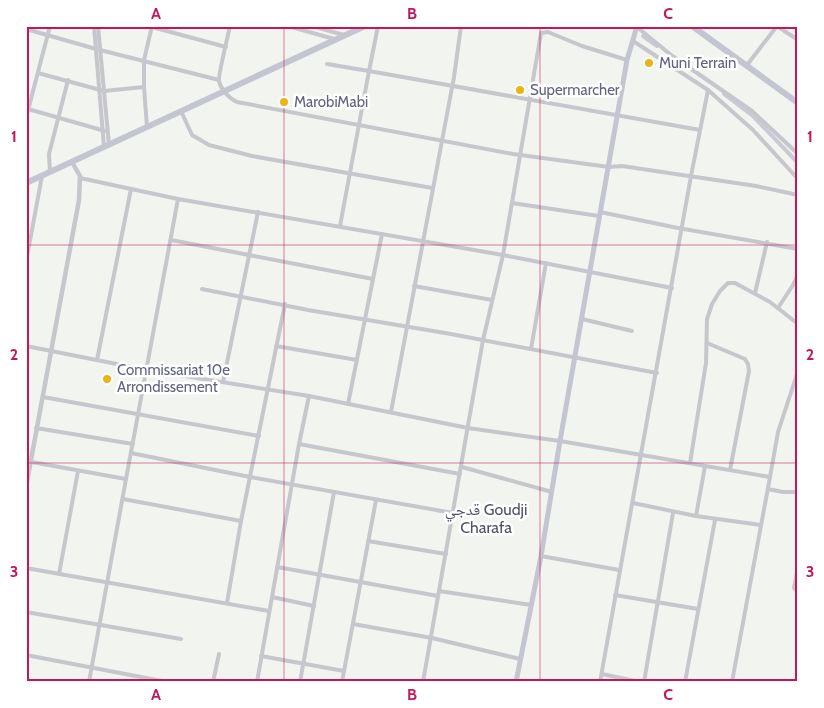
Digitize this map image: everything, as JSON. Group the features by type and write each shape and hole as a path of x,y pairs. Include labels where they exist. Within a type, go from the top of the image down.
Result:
{"highway":[{"path":"26,183 366,26"},
{"path":"692,26 798,103"}],"main road":[{"path":"516,682 541,556 627,60 637,27"}],"street":[{"path":"26,118 50,26"},
{"path":"94,26 98,50 106,146"},
{"path":"98,26 98,50"},
{"path":"230,26 219,80 224,91 233,101 519,154 691,176 756,186 798,195"},
{"path":"288,26 336,40"},
{"path":"312,26 346,35"},
{"path":"340,226 378,26"},
{"path":"391,412 442,141 461,26"},
{"path":"746,66 777,26 798,40"},
{"path":"147,127 144,60 152,27 226,47"},
{"path":"637,27 671,55 752,111 798,154"},
{"path":"26,29 98,50 219,80"},
{"path":"423,682 483,340 503,255 541,33 544,31 627,60"},
{"path":"633,41 708,90 753,130 798,179"},
{"path":"327,64 700,130"},
{"path":"38,73 102,90 144,87"},
{"path":"50,172 49,154 68,80"},
{"path":"600,682 708,90"},
{"path":"27,109 105,131"},
{"path":"181,111 192,135 209,145 252,156 432,188"},
{"path":"26,487 28,461 52,351 79,200 80,178 72,162"},
{"path":"26,262 42,176"},
{"path":"80,178 178,198 503,255 672,288"},
{"path":"98,360 131,189"},
{"path":"89,682 178,198"},
{"path":"512,203 600,214 798,249"},
{"path":"223,382 258,212"},
{"path":"348,404 382,234"},
{"path":"170,240 373,279"},
{"path":"755,293 767,242"},
{"path":"531,349 546,263"},
{"path":"778,308 798,274"},
{"path":"690,463 706,363 709,313 720,291 731,282 755,293 798,324"},
{"path":"414,286 492,300"},
{"path":"202,289 657,373"},
{"path":"227,603 241,522 285,304"},
{"path":"582,319 632,331"},
{"path":"707,343 745,359 748,364 749,371 730,470"},
{"path":"26,346 147,370 308,396 468,428 560,441 770,477"},
{"path":"276,346 357,360"},
{"path":"732,682 778,432 798,371"},
{"path":"793,383 798,386"},
{"path":"43,396 259,436"},
{"path":"257,682 308,396"},
{"path":"36,428 133,444"},
{"path":"299,444 460,474"},
{"path":"131,453 250,477 453,513"},
{"path":"28,461 126,479"},
{"path":"696,516 705,466"},
{"path":"462,467 552,492"},
{"path":"59,574 78,471"},
{"path":"768,489 798,492"},
{"path":"300,682 334,492"},
{"path":"122,499 241,522"},
{"path":"342,682 376,500"},
{"path":"633,503 715,520 761,525"},
{"path":"644,682 673,512"},
{"path":"685,682 715,520"},
{"path":"368,541 446,554"},
{"path":"541,556 619,570"},
{"path":"798,567 794,588 798,592"},
{"path":"26,568 269,611"},
{"path":"277,568 361,582 531,605"},
{"path":"615,595 698,609"},
{"path":"272,597 314,606"},
{"path":"26,612 181,639"},
{"path":"353,624 432,638 520,659"},
{"path":"213,682 219,654"},
{"path":"26,655 167,682"},
{"path":"262,656 344,671"},
{"path":"602,674 640,682"}],"waterway":[{"path":"643,36 657,46"},
{"path":"724,94 753,116 798,163"}],"place":[{"name":"Muni Terrain","path":"649,63"},
{"name":"Supermarcher","path":"520,90"},
{"name":"MarobiMabi","path":"284,102"},
{"name":"Commissariat 10e Arrondissement","path":"107,379"}],"district":[{"name":"قدجي Goudji Charafa","path":"486,518"}]}
